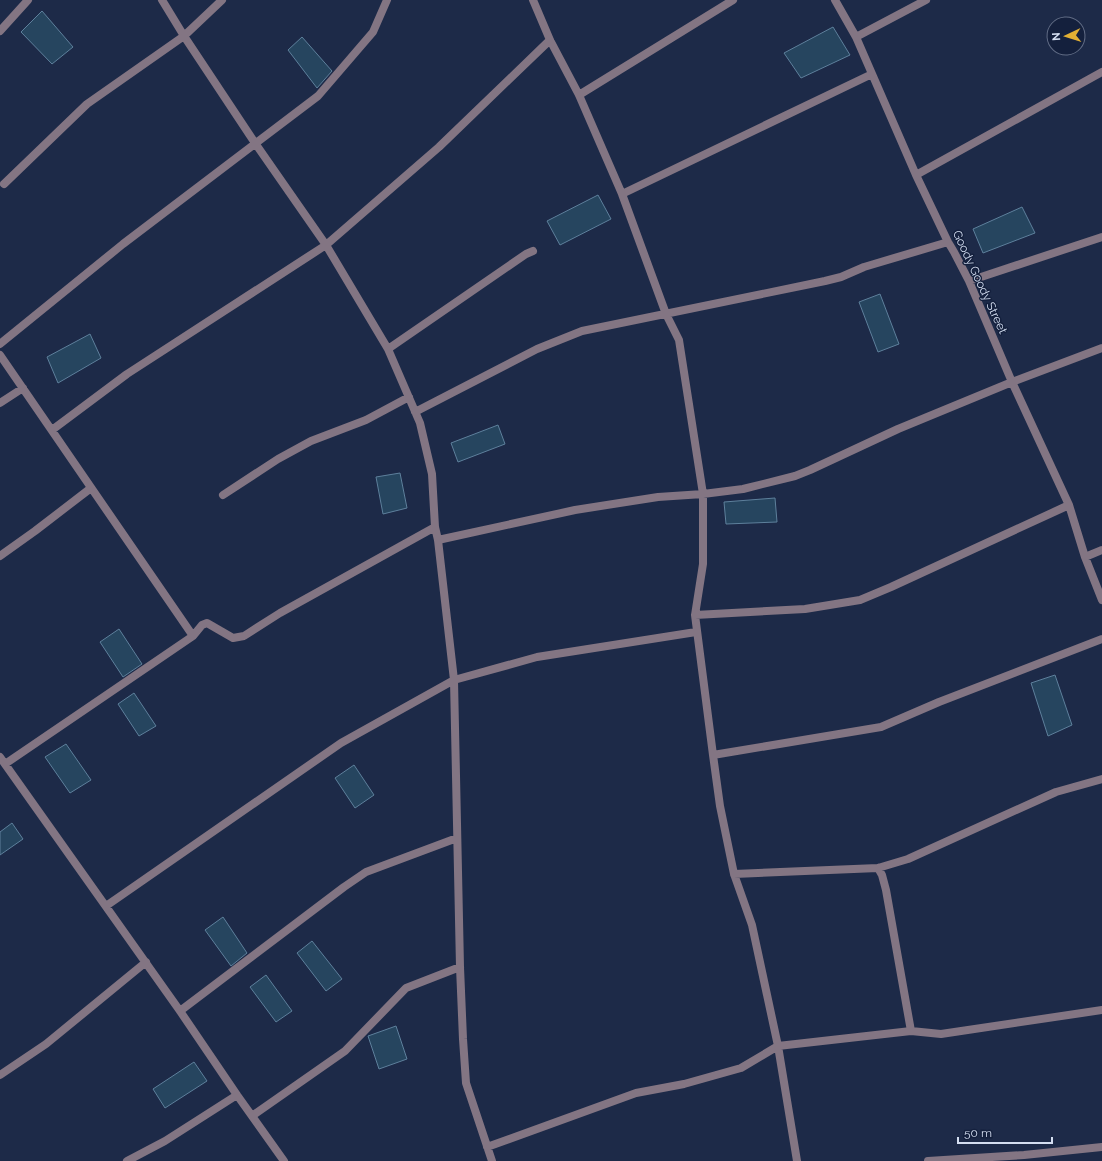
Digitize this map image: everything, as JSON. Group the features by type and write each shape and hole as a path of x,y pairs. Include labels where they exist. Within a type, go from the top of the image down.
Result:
{"street":[{"path":"0,31 28,0"},
{"path":"162,0 255,143 326,245 388,349 420,423 432,474 435,527 438,540 454,680 460,967 466,1082 492,1161"},
{"path":"4,184 87,104 184,36 222,0"},
{"path":"0,344 123,244 318,96 373,32 387,0"},
{"path":"533,0 550,40 579,95 622,194 666,314 679,340 703,494 703,564 694,615 720,806 734,874 752,925 778,1046 797,1161"},
{"path":"579,95 733,0"},
{"name":"Goody Goody Street","path":"835,0 856,37 916,175 948,242 969,281 1012,382 1069,505 1085,557 1102,600"},
{"path":"856,37 926,0"},
{"path":"52,430 127,374 326,245 439,147 550,40"},
{"path":"916,175 1102,72"},
{"path":"622,194 872,74"},
{"path":"969,281 1102,237"},
{"path":"415,412 537,349 582,331 825,281 841,277 864,267 948,242"},
{"path":"388,349 526,254 533,251"},
{"path":"438,540 575,510 658,497 703,494 743,489 795,476 898,429 1012,382 1102,348"},
{"path":"0,355 193,636"},
{"path":"0,403 22,388"},
{"path":"223,495 278,459 311,441 366,420 409,397"},
{"path":"0,556 91,488"},
{"path":"694,615 805,609 860,600 1069,505"},
{"path":"5,764 193,636 202,625 207,624 232,638 244,636 280,613 435,527"},
{"path":"1085,557 1102,550"},
{"path":"106,906 341,743 454,680 537,657 696,632"},
{"path":"713,755 881,727 939,702 1102,639"},
{"path":"0,757 180,1010 237,1095 284,1161"},
{"path":"734,874 878,868 908,859 1056,792 1102,780"},
{"path":"180,1010 366,872 457,838"},
{"path":"878,868 882,875 886,890 911,1031"},
{"path":"0,1075 46,1044 146,962"},
{"path":"252,1116 345,1051 406,988 460,967"},
{"path":"487,1147 636,1093 684,1084 740,1068 778,1046 911,1031 941,1034 1102,1010"},
{"path":"127,1161 165,1142 237,1095"},
{"path":"928,1161 1024,1155 1102,1147"}],"building":[{"path":"42,11 73,47 52,64 21,32"},
{"path":"833,27 850,55 801,78 784,53"},
{"path":"302,37 332,71 317,88 288,50"},
{"path":"598,195 611,219 560,245 547,221"},
{"path":"1022,207 1035,233 983,253 973,229"},
{"path":"880,294 899,344 878,352 859,302"},
{"path":"90,334 101,358 58,383 47,357"},
{"path":"498,425 505,444 458,462 451,443"},
{"path":"400,473 407,508 383,514 376,477"},
{"path":"775,498 777,522 726,524 724,502"},
{"path":"119,629 142,664 123,677 100,642"},
{"path":"1055,675 1072,725 1048,736 1031,683"},
{"path":"134,693 156,726 139,736 118,704"},
{"path":"66,744 91,780 70,793 45,757"},
{"path":"354,765 374,795 355,808 335,778"},
{"path":"12,823 23,839 0,855 0,832"},
{"path":"223,917 247,953 231,966 205,930"},
{"path":"312,941 342,979 326,991 297,953"},
{"path":"266,975 292,1011 276,1022 250,987"},
{"path":"396,1026 407,1059 379,1069 368,1036"},
{"path":"194,1062 207,1081 165,1108 153,1089"}]}
